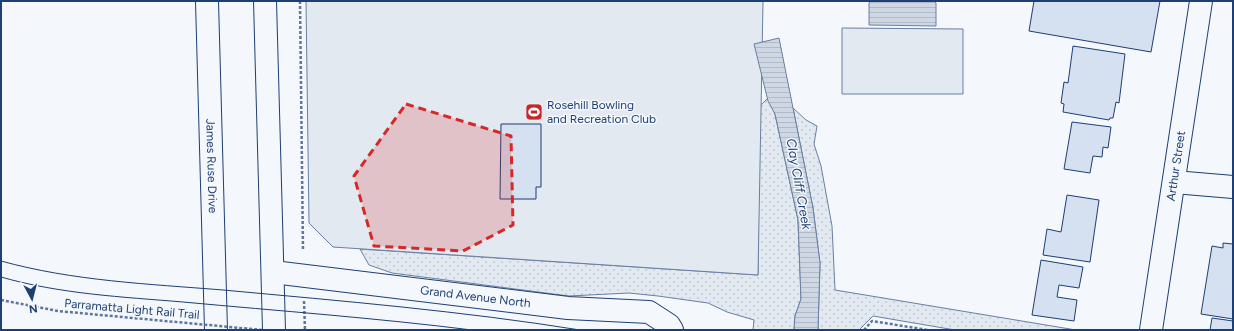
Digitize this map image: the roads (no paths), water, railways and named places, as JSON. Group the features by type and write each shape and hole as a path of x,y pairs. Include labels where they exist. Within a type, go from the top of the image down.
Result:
{"street":[{"name":"James Ruse Drive","path":"206,1 216,330"},
{"path":"265,1 274,330"},
{"name":"Arthur Street","path":"1151,330 1201,1"},
{"path":"1174,182 1233,187"},
{"name":"Grand Avenue North","path":"273,272 304,277 568,308 650,312 669,325 672,330"}],"water":[{"path":"871,1 934,1 936,3 936,26 869,25 869,3"},
{"name":"Clay Cliff Creek","path":"779,38 813,208 820,263 818,330 794,330 795,316 801,299 798,220 775,114 768,101 754,44"}],"tram line":[{"path":"1,261 28,268 111,281 402,307 491,317 580,330"},
{"path":"1,277 23,283 92,294 364,318 472,330"}],"place":[{"name":"Rosehill Bowling and Recreation Club","path":"534,112"}]}
